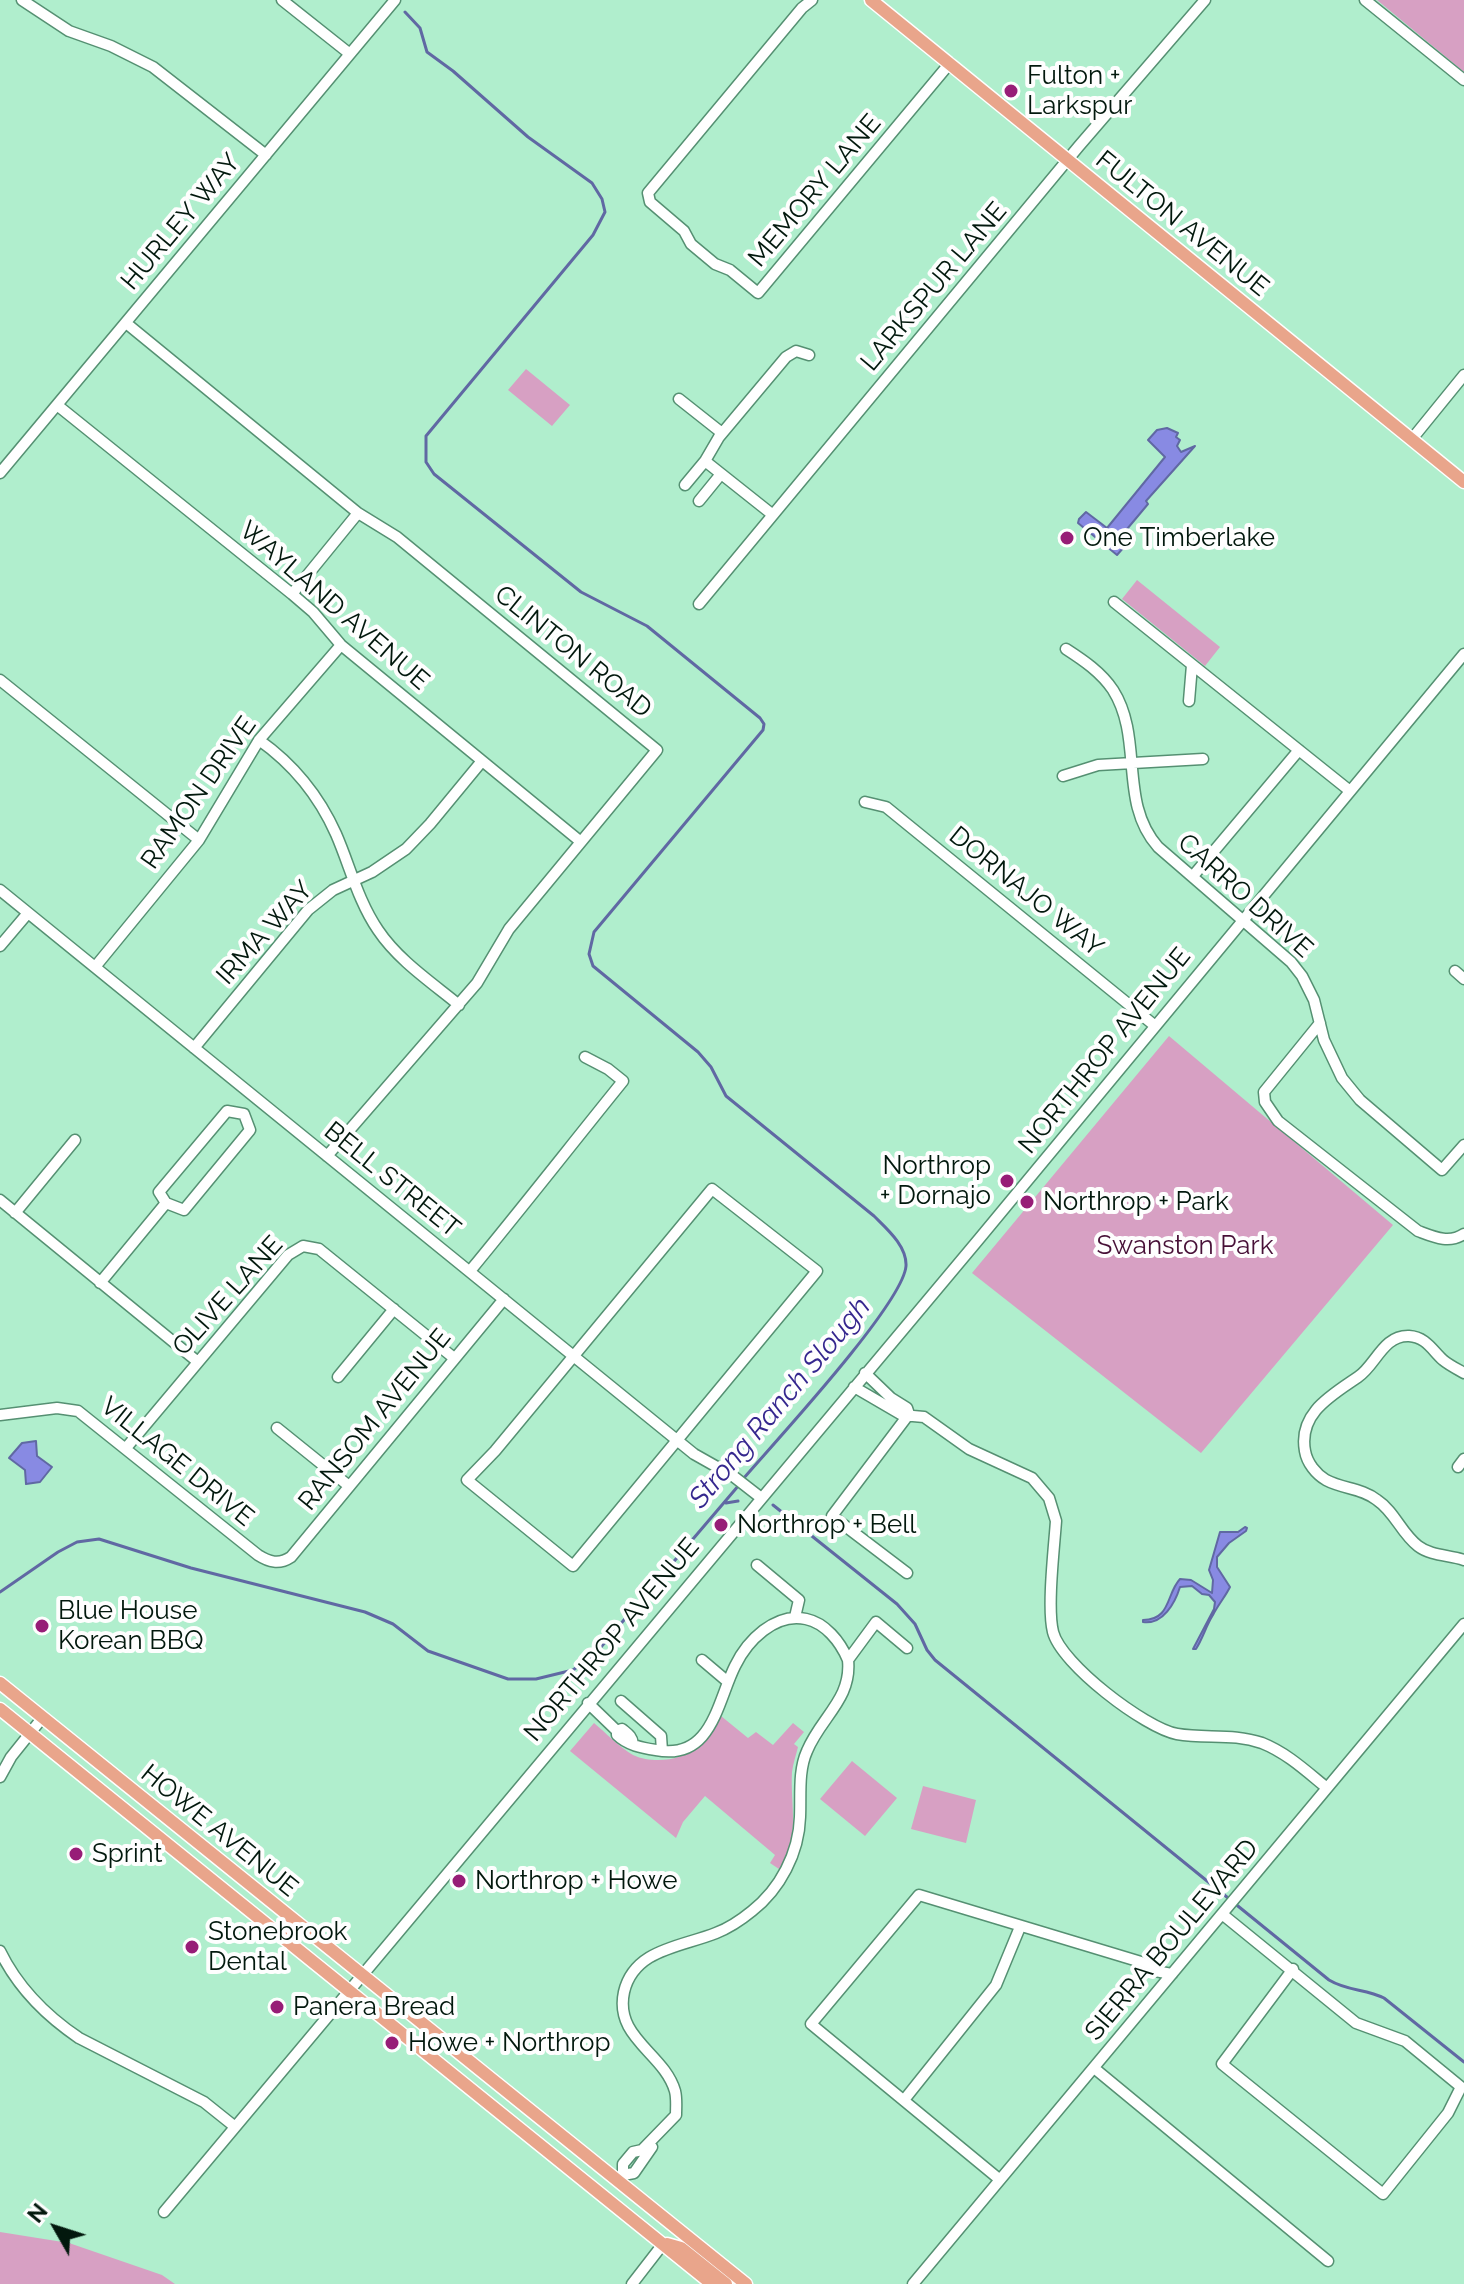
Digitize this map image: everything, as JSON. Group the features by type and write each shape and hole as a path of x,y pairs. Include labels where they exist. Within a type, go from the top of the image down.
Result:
{"main road":[{"name":"FULTON AVENUE","path":"871,0 1464,482"},
{"name":"HOWE AVENUE","path":"0,1683 361,1975 621,2178 746,2284"},
{"name":"HOWE AVENUE","path":"0,1709 712,2284"},
{"path":"544,2147 559,2150 604,2185 612,2186 621,2178"},
{"path":"663,2244 681,2248 726,2284"}],"street":[{"path":"282,0 350,54"},
{"name":"HURLEY WAY","path":"0,473 395,0"},
{"name":"MEMORY LANE","path":"812,0 802,8 648,193 650,202 684,231 691,244 758,293 950,63"},
{"name":"LARKSPUR LANE","path":"699,604 1205,0"},
{"path":"1365,0 1464,80"},
{"path":"29,2 69,31 111,46 153,67 266,155"},
{"name":"CLINTON ROAD","path":"126,323 358,513 397,537 657,750 509,929 477,983 327,1156"},
{"path":"685,485 722,433 789,354 800,351 809,355"},
{"path":"1412,439 1464,375"},
{"path":"679,399 722,433"},
{"name":"WAYLAND AVENUE","path":"57,405 292,594 313,612 341,645 581,842"},
{"path":"705,461 773,515"},
{"path":"699,501 721,474"},
{"path":"292,594 358,513"},
{"path":"1114,602 1350,791"},
{"name":"RAMON DRIVE","path":"95,967 199,840 259,740 341,645"},
{"name":"CARRO DRIVE","path":"1066,649 1091,666 1112,689 1128,724 1134,800 1145,829 1158,847 1279,949 1302,976 1314,1000 1331,1060 1350,1090 1442,1170 1464,1145"},
{"name":"NORTHROP AVENUE","path":"164,2212 1464,654"},
{"path":"1189,701 1192,665"},
{"path":"0,680 199,840"},
{"path":"259,740 284,760 314,795 337,835 370,917 388,943 459,1005"},
{"path":"1193,876 1299,750"},
{"path":"1063,776 1090,766 1203,759"},
{"name":"IRMA WAY","path":"194,1048 308,910 333,890 372,872 406,849 482,761"},
{"name":"DORNAJO WAY","path":"865,802 886,807 1154,1025"},
{"name":"BELL STREET","path":"0,890 694,1454 733,1476 760,1497"},
{"path":"0,946 28,913"},
{"path":"1455,971 1464,979"},
{"path":"1320,1023 1264,1092 1268,1109 1278,1121 1418,1231 1441,1240 1464,1234"},
{"path":"470,1271 623,1081 585,1057"},
{"path":"244,1114 257,1098"},
{"path":"227,1111 244,1114 250,1130 184,1210 166,1203 159,1192 227,1111"},
{"path":"15,1213 75,1140"},
{"path":"712,1189 817,1271 573,1566 467,1480 574,1356 712,1189"},
{"path":"0,1200 198,1362"},
{"path":"100,1283 166,1203"},
{"name":"OLIVE LANE","path":"126,1448 288,1255 303,1246 319,1249 454,1358"},
{"name":"RANSOM AVENUE","path":"276,1563 291,1557 504,1299"},
{"path":"338,1377 394,1309"},
{"path":"1464,1373 1444,1360 1425,1341 1407,1336 1397,1338 1383,1348 1363,1374 1320,1404 1308,1421 1304,1440 1307,1457 1320,1476 1378,1500 1418,1547 1458,1559 1464,1568"},
{"path":"865,1373 902,1415 924,1417 969,1449 1021,1472 1043,1489 1054,1509 1056,1521 1053,1632 1061,1651 1071,1662 1152,1726 1180,1734 1228,1735 1260,1743 1295,1761 1327,1788"},
{"path":"854,1387 888,1402"},
{"name":"VILLAGE DRIVE","path":"0,1414 57,1408 72,1409 85,1416 258,1555 276,1563"},
{"path":"907,1573 832,1516 909,1414"},
{"path":"277,1428 349,1486"},
{"path":"757,1565 799,1600 795,1617"},
{"path":"588,1703 627,1744 662,1751 684,1748 700,1739 713,1722 740,1658 762,1632 779,1620 795,1617 811,1620 827,1630 841,1645 848,1660 849,1675 844,1693 806,1752 801,1775 797,1837 784,1874 761,1904 735,1924 652,1955 635,1969 627,1982 623,1999 627,2025 632,2036 665,2073 675,2091 676,2115 644,2152 633,2152 623,2164 621,2178"},
{"path":"848,1660 876,1622 907,1648"},
{"name":"SIERRA BOULEVARD","path":"913,2284 1464,1624"},
{"path":"702,1660 728,1682"},
{"path":"621,1701 661,1736 662,1751"},
{"path":"0,1777 43,1717"},
{"path":"999,2179 811,2024 919,1895 1172,1974"},
{"path":"1229,1906 1293,1969 1356,2023 1405,2041 1461,2087 1448,2113 1383,2194 1222,2064 1293,1969"},
{"path":"904,2100 996,1985 1020,1927"},
{"path":"0,1951 26,1992 62,2026 79,2038 204,2102 234,2126"},
{"path":"1094,2068 1328,2261"},
{"path":"632,2284 663,2244"}],"green space":[{"path":"1377,0 1464,0 1464,72"},
{"path":"526,369 570,405 552,426 508,390"},
{"path":"1137,580 1220,647 1205,666 1122,599"},
{"name":"Swanston Park","path":"1169,1036 1393,1225 1201,1453 972,1273"},
{"path":"721,1716 748,1738 756,1732 773,1745 793,1723 804,1732 794,1744 798,1747 792,1772 792,1835 786,1858 779,1869 770,1863 775,1855 705,1796 683,1822 676,1838 570,1751 594,1723 633,1755 658,1760 679,1757 696,1748"},
{"path":"852,1761 897,1798 865,1836 820,1799"},
{"path":"923,1786 976,1800 966,1843 911,1829"},
{"path":"0,2232 69,2243 162,2275 175,2284 0,2284"}],"water":[{"path":"1167,428 1178,433 1176,437 1180,440 1177,446 1181,452 1195,446 1146,501 1148,504 1117,541 1124,547 1117,555 1078,523 1079,519 1086,512 1107,528 1165,457 1148,440 1157,430"},
{"path":"36,1441 37,1456 52,1467 40,1482 26,1484 25,1470 9,1458 22,1443"},
{"path":"1245,1527 1246,1531 1229,1543 1217,1557 1217,1567 1230,1587 1196,1649 1193,1649 1215,1602 1192,1586 1180,1587 1171,1606 1157,1620 1143,1622 1159,1616 1180,1579 1191,1580 1212,1593 1213,1580 1209,1570 1220,1532 1238,1532"}],"waterway":[{"name":"Strong Ranch Slough","path":"405,12 420,28 427,52 528,137 592,183 602,199 605,212 593,235 426,436 426,462 434,474 581,592 647,626 764,724 763,730 594,932 589,954 593,966 698,1052 711,1067 726,1096 874,1216 895,1238 905,1259 906,1266 899,1285 884,1310 743,1479"},
{"name":"Strong Ranch Slough","path":"0,1592 58,1552 77,1542 99,1539 191,1568 365,1612 393,1624 428,1651 508,1679 536,1679 573,1670 595,1654 739,1485"},
{"path":"726,1503 738,1501"},
{"path":"773,1505 897,1604 915,1624 935,1660 1329,1980 1384,1998 1464,2062"}],"place":[{"name":"Fulton + Larkspur","path":"1011,91"},
{"name":"One Timberlake","path":"1067,538"},
{"name":"Northrop + Dornajo","path":"1007,1181"},
{"name":"Northrop + Park","path":"1027,1202"},
{"name":"Northrop + Bell","path":"721,1525"},
{"name":"Blue House Korean BBQ","path":"42,1626"},
{"name":"Sprint","path":"76,1854"},
{"name":"Northrop + Howe","path":"459,1881"},
{"name":"Stonebrook Dental","path":"192,1947"},
{"name":"Panera Bread","path":"277,2007"},
{"name":"Howe + Northrop","path":"392,2043"}]}
